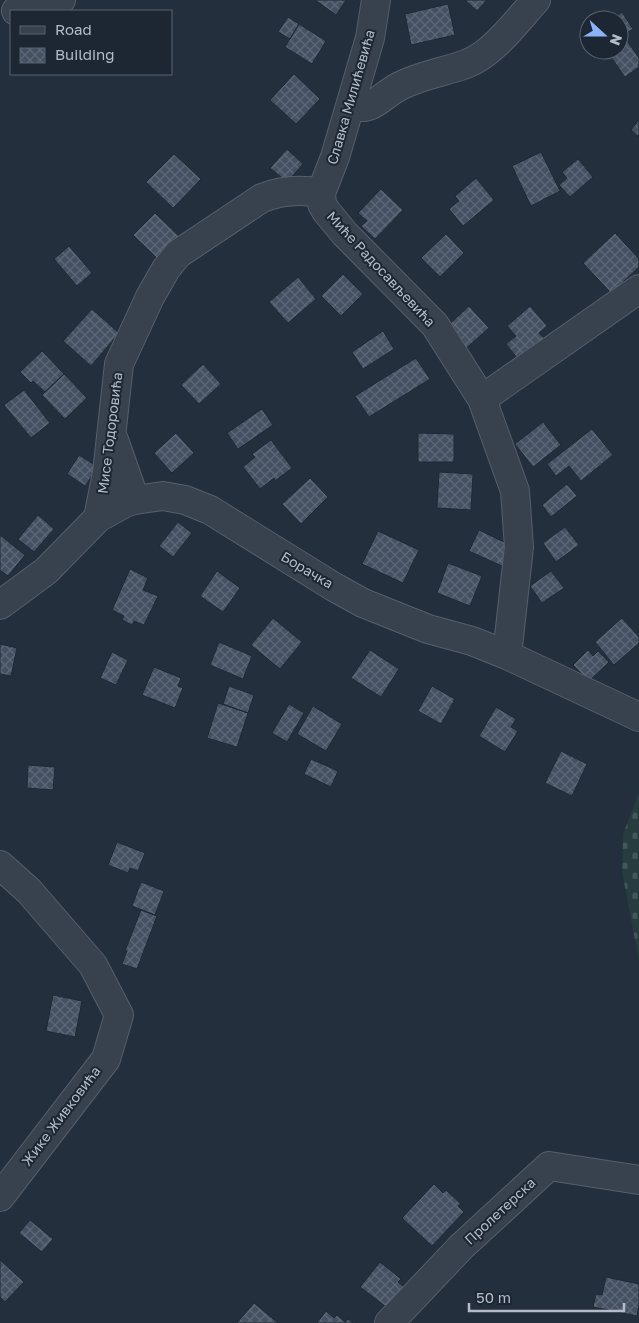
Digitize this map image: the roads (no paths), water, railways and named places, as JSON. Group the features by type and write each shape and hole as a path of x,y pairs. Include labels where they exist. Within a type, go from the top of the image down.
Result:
{"street":[{"path":"20,10 61,0"},
{"name":"Славка Милићевића","path":"321,193 335,157 370,38 376,0"},
{"path":"350,106 360,108 371,106 398,86 468,64 501,39 536,0"},
{"name":"Мисе Тодоровића","path":"98,518 107,473 119,364 150,297 166,269 178,254 262,198 290,191 321,193"},
{"name":"Миће Радосављевића","path":"321,193 322,204 326,211 345,234 435,325 482,399 514,491 519,547 507,655"},
{"path":"482,399 639,289"},
{"path":"111,434 135,500"},
{"name":"Борачка","path":"0,604 46,571 98,518 135,500 163,496 185,500 210,510 363,603 428,629 472,641 507,655 639,717"},
{"name":"Жике Живковића","path":"0,865 29,892 93,965 119,1015 106,1059 0,1196"},
{"name":"Пролетерска","path":"388,1323 461,1247 549,1166 639,1180"}]}
